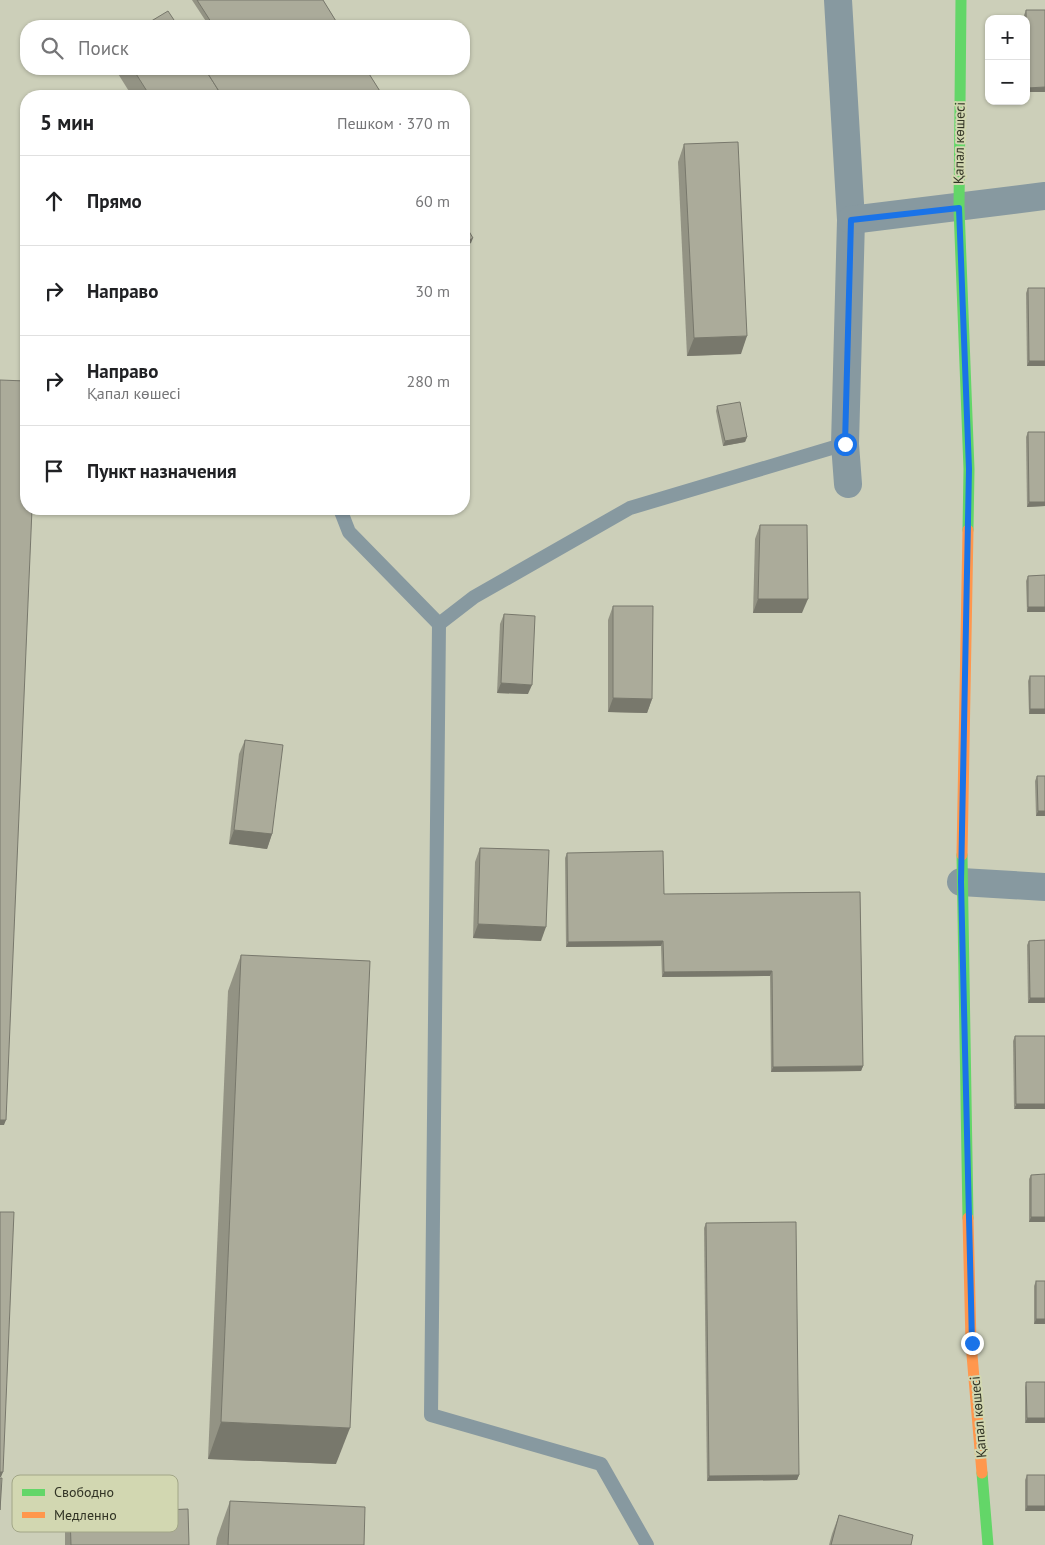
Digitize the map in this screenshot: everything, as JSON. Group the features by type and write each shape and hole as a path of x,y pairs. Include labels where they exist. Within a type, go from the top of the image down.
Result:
{"street":[{"path":"838,0 851,220 845,444 848,484"},
{"name":"Қапал көшесі","path":"961,0 959,208 969,469 961,882 972,1343 988,1545"},
{"path":"851,220 1045,196"},
{"path":"961,882 1045,887"}],"lane":[{"path":"439,624 474,597 630,508 845,444"},
{"path":"342,515 349,532 439,624 431,1415 601,1464 647,1545"}],"building":[{"path":"197,0 323,0 335,20 210,20"},
{"path":"1026,10 1045,10 1045,87 1030,88 1030,15 1026,15"},
{"path":"168,11 174,20 153,20"},
{"path":"137,75 209,75 218,90 146,90"},
{"path":"209,75 370,75 379,90 218,90"},
{"path":"738,142 747,336 694,338 684,144"},
{"path":"1028,288 1045,288 1045,361 1029,361"},
{"path":"0,380 20,381 20,515 32,515 6,1120 0,1120"},
{"path":"740,402 747,437 725,441 717,406"},
{"path":"1028,432 1045,432 1045,502 1029,502"},
{"path":"760,525 807,525 808,599 758,599"},
{"path":"1045,575 1045,607 1028,607 1028,576"},
{"path":"613,606 653,606 652,699 613,698"},
{"path":"504,614 535,616 532,685 501,683"},
{"path":"1030,676 1045,676 1045,709 1030,709"},
{"path":"245,740 283,745 272,834 234,830"},
{"path":"1037,776 1045,776 1045,811 1038,811"},
{"path":"480,848 549,850 546,927 478,924"},
{"path":"663,851 664,894 860,892 863,1066 773,1067 772,971 664,972 663,941 568,942 567,853"},
{"path":"1045,940 1045,998 1030,998 1029,941"},
{"path":"241,955 370,961 350,1428 221,1422"},
{"path":"1015,1036 1045,1036 1045,1104 1016,1104"},
{"path":"1045,1174 1045,1217 1031,1217 1031,1175"},
{"path":"0,1212 14,1212 3,1472 0,1472"},
{"path":"796,1222 799,1475 709,1476 706,1223"},
{"path":"1036,1281 1045,1281 1045,1319 1036,1319"},
{"path":"1026,1382 1045,1382 1045,1418 1027,1418"},
{"path":"1027,1475 1045,1475 1045,1506 1027,1506"},
{"path":"0,1478 2,1478 0,1510"},
{"path":"230,1501 365,1507 364,1545 228,1545"},
{"path":"178,1509 188,1509 189,1545 71,1545 71,1532 178,1532"},
{"path":"839,1515 913,1535 911,1545 831,1545"}],"traffic: fast":[{"path":"961,0 959,208 969,469 968,530"},
{"path":"962,855 968,1218"},
{"path":"982,1473 988,1545"}],"traffic: slow":[{"path":"962,855 968,530"},
{"path":"968,1218 971,1343 982,1473"}],"route":[{"path":"845,444 851,220 959,208 969,469 961,882 972,1343"}]}
